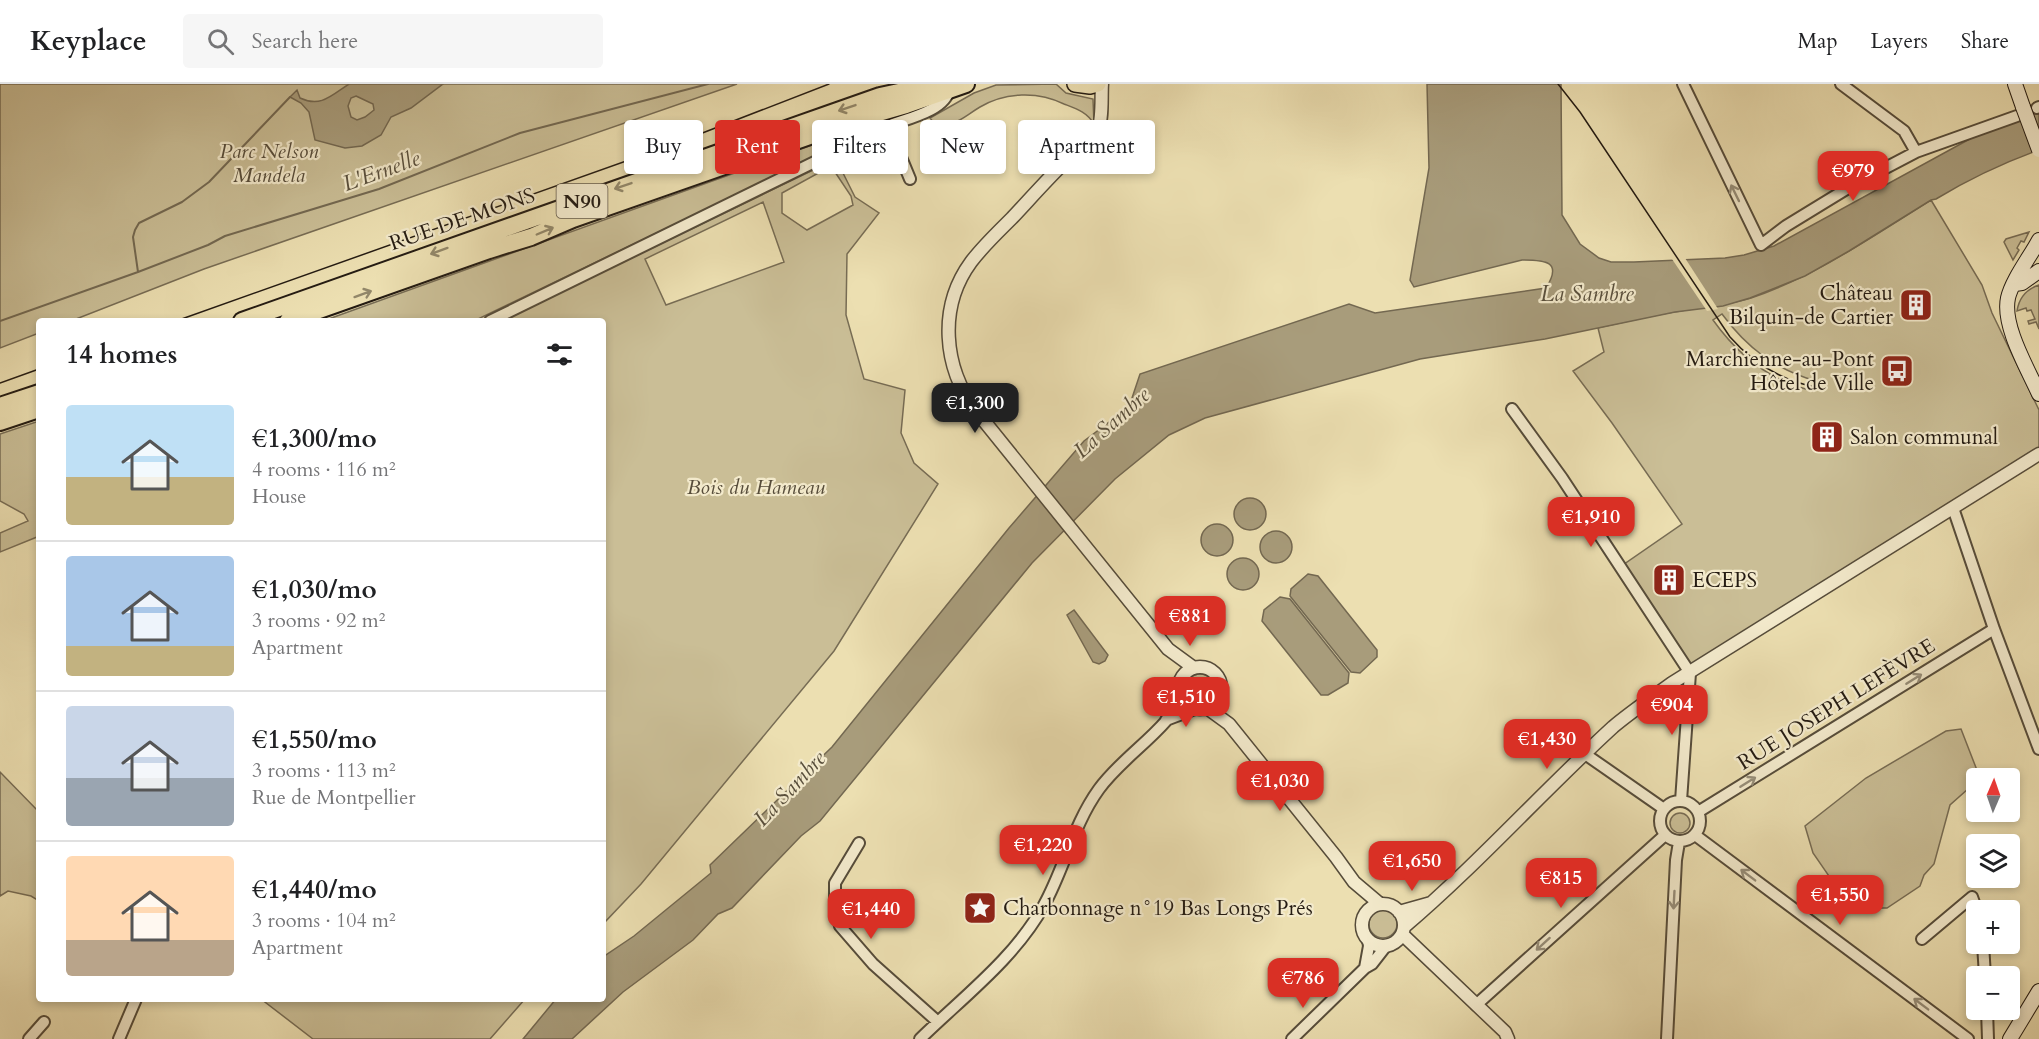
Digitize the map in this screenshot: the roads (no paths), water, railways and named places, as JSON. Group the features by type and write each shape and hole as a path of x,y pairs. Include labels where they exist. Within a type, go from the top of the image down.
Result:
{"highway":[{"name":"RUE DE MONS","path":"250,318 880,96 966,84"},
{"name":"RUE DE MONS","path":"296,318 531,237 573,219 861,117 900,116 930,89"},
{"path":"0,406 36,394"},
{"path":"0,422 36,410"}],"main road":[{"path":"2015,84 2029,110 2039,150"},
{"path":"2039,240 2036,266 2029,280 2015,284 2008,301 2010,327 2039,394"},
{"path":"2010,1039 2039,991"}],"street":[{"path":"1683,84 1761,245 1786,226 1853,185 1916,152 2029,110"},
{"path":"1841,84 1904,131 1916,152"},
{"path":"1091,85 1100,102 1099,127 1094,136 1058,169 972,261 959,284 950,310 948,336 950,354 958,382 972,405 1168,649 1181,678"},
{"path":"895,120 900,116 917,116 942,103 947,96 930,89"},
{"path":"496,318 812,163"},
{"path":"908,174 910,179"},
{"path":"1512,409 1562,478 1690,673 1681,801"},
{"path":"1292,1039 1371,964 1386,946 1398,940 1403,931 1431,903 1616,726 1672,683 2039,454"},
{"path":"1953,508 1994,629 2039,750"},
{"name":"RUE JOSEPH LEFÈVRE","path":"1698,812 1994,629"},
{"path":"1168,649 1194,668"},
{"path":"1229,724 1201,708 1187,705 1181,698 1179,688 1181,678 1185,674 1194,668 1206,668 1217,675 1221,687 1218,699 1229,724 1336,856 1354,882 1380,904"},
{"path":"920,1039 1001,962 1024,936 1044,905 1075,831 1099,789 1121,763 1166,720 1181,698"},
{"path":"1166,720 1201,708 1218,699"},
{"path":"1585,754 1664,809"},
{"path":"1681,801 1689,803 1698,812 1700,822 1695,835 1688,840 1679,842 1665,835 1661,829 1660,821 1664,809 1672,803 1681,801"},
{"path":"1476,1005 1665,835"},
{"path":"1695,835 1968,1039"},
{"path":"1667,1039 1676,861 1679,842"},
{"path":"859,843 835,883 835,907 840,926 873,964 938,1022"},
{"path":"1354,882 1365,913"},
{"path":"1922,939 1966,902"},
{"path":"1399,912 1431,903"},
{"path":"1365,968 1369,946 1361,926 1365,913 1380,904 1389,904 1399,912 1404,920 1403,931 1505,1032 1508,1039"},
{"path":"1368,940 1377,946 1386,946"},
{"path":"118,1039 135,1002"},
{"path":"1987,1020 1988,1039"},
{"path":"29,1039 45,1022"}],"water":[{"path":"349,84 443,84 411,108 391,117 381,135 362,146 345,148 315,140 309,112 301,103 290,97 297,90 300,98 307,101 320,101","holes":["356,96 373,104 374,110 365,117 357,120 351,117 348,106 351,98"]},
{"name":"La Sambre","path":"1427,84 1561,84 1562,215 1580,244 1599,258 1611,262 1725,258 1774,246 1977,135 2039,112 2039,150 1986,172 1931,200 1805,276 1750,298 1723,306 1675,312 1545,339 1420,359 1205,418 1169,435 1115,479 1032,563 820,821 801,836 732,908 718,914 693,940 623,992 572,1039 523,1039 554,1002 606,1002 606,955 634,936 711,873 710,865 832,747 1009,528 1084,441 1129,407 1140,374 1349,304 1375,313 1546,288 1553,272 1552,267 1544,262 1522,260 1414,287 1410,280 1429,168"},
{"path":"1250,498 1262,502 1266,514 1262,526 1250,530 1238,526 1234,514 1238,502"},
{"path":"1217,524 1229,528 1233,540 1229,552 1217,556 1205,552 1201,540 1205,528"},
{"path":"1276,531 1288,535 1292,547 1288,559 1276,563 1264,559 1260,547 1264,535"},
{"path":"1243,558 1255,562 1259,574 1255,586 1243,590 1231,586 1227,574 1231,562"},
{"path":"1308,574 1318,576 1377,650 1377,657 1360,673 1351,672 1290,596 1291,589"},
{"path":"1280,597 1290,599 1349,673 1348,683 1328,695 1321,695 1262,621 1264,610"},
{"path":"1074,610 1108,655 1105,661 1099,664 1093,662 1067,615"}],"waterway":[{"name":"L'Ernelle","path":"0,321 138,272 208,245 225,236 379,189 520,133 708,84"},
{"path":"138,272 133,237 139,223 182,202 209,182 290,97"}],"tram line":[{"path":"184,318 674,144 829,84"},
{"path":"1558,84 1580,112 1730,337 1768,369 1790,380 1815,387"},
{"path":"0,383 36,370"}],"place":[{"name":"Château Bilquin-de Cartier","path":"1916,305"},
{"name":"Marchienne-au-Pont Hôtel de Ville","path":"1897,371"},
{"name":"Salon communal","path":"1827,437"},
{"name":"ECEPS","path":"1669,580"},
{"name":"Charbonnage n°19 Bas Longs Prés","path":"980,908"}],"park label":[{"name":"Parc Nelson Mandela","path":"269,163"},
{"name":"Bois du Hameau","path":"756,487"}]}
